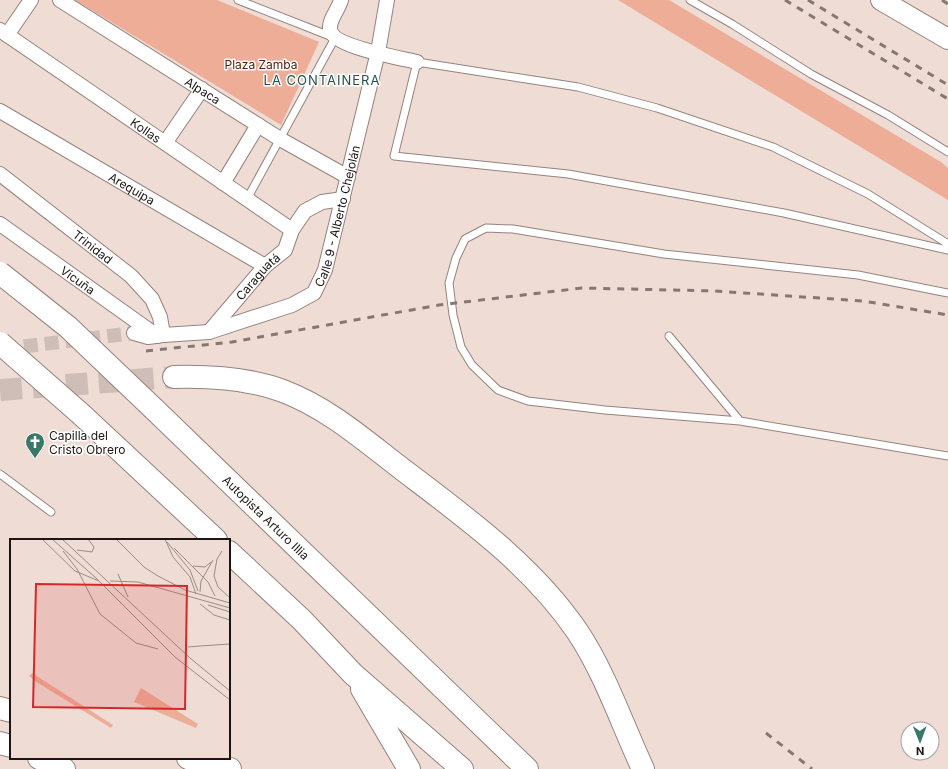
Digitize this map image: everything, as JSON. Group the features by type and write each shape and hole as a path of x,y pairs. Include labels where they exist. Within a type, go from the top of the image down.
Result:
{"highway":[{"name":"Autopista Arturo Illia","path":"0,272 68,327 528,769"},
{"path":"0,343 82,415 215,539"},
{"path":"174,377 197,376 246,382 282,391 299,399 332,417 467,519 495,542 542,586 577,631 589,650 611,695 642,769"},
{"path":"230,553 302,620 353,674 462,769"},
{"path":"353,674 409,769"},
{"path":"0,708 10,711"},
{"path":"0,743 10,746"},
{"path":"41,759 64,769"},
{"path":"192,759 230,769"}],"street":[{"path":"4,33 30,0"},
{"name":"Alpaca","path":"60,0 280,139 348,177"},
{"path":"341,0 331,22 330,30 335,38 349,45 417,62"},
{"name":"Calle 9 - Alberto Chejolán","path":"134,333 148,337 209,332 292,305 314,294 325,270 343,199 378,52 387,0"},
{"path":"881,0 948,39"},
{"name":"Kollas","path":"4,33 292,230"},
{"path":"165,143 202,89"},
{"name":"Arequipa","path":"0,111 265,266"},
{"path":"223,183 258,125"},
{"name":"Trinidad","path":"0,174 131,276 152,299 160,318 160,335"},
{"name":"Caraguatá","path":"209,332 265,266 285,250 292,230 305,211 322,202 343,199"},
{"name":"Vicuña","path":"0,224 160,335"}],"lane":[{"path":"238,0 335,38 246,199"},
{"path":"690,0 732,24 811,74 888,115 948,152"},
{"path":"948,244 868,194 773,147 657,108 578,87 417,62 394,156 568,174 784,213 948,250"},
{"path":"948,293 858,274 664,254 513,229 486,228 465,239 456,258 449,283 453,315 461,347 472,365 498,390 528,401 605,410 740,421 948,456"},
{"path":"669,336 740,421"},
{"path":"0,474 51,512"}],"green space":[{"name":"Plaza Zamba","path":"75,0 217,0 319,42 281,125"},
{"path":"618,0 669,0 941,162 948,168 948,200"}],"tunnel":[{"path":"3,349 134,333"},
{"path":"0,390 174,377"}],"railway":[{"path":"785,0 948,99"},
{"path":"808,0 948,85"},
{"path":"942,0 948,4"},
{"path":"146,351 232,342 439,305 582,288 715,291 863,301 948,315"},
{"path":"766,733 812,769"}],"place":[{"name":"Capilla del Cristo Obrero","path":"35,459"}],"district":[{"name":"LA CONTAINERA","path":"322,80"}]}
